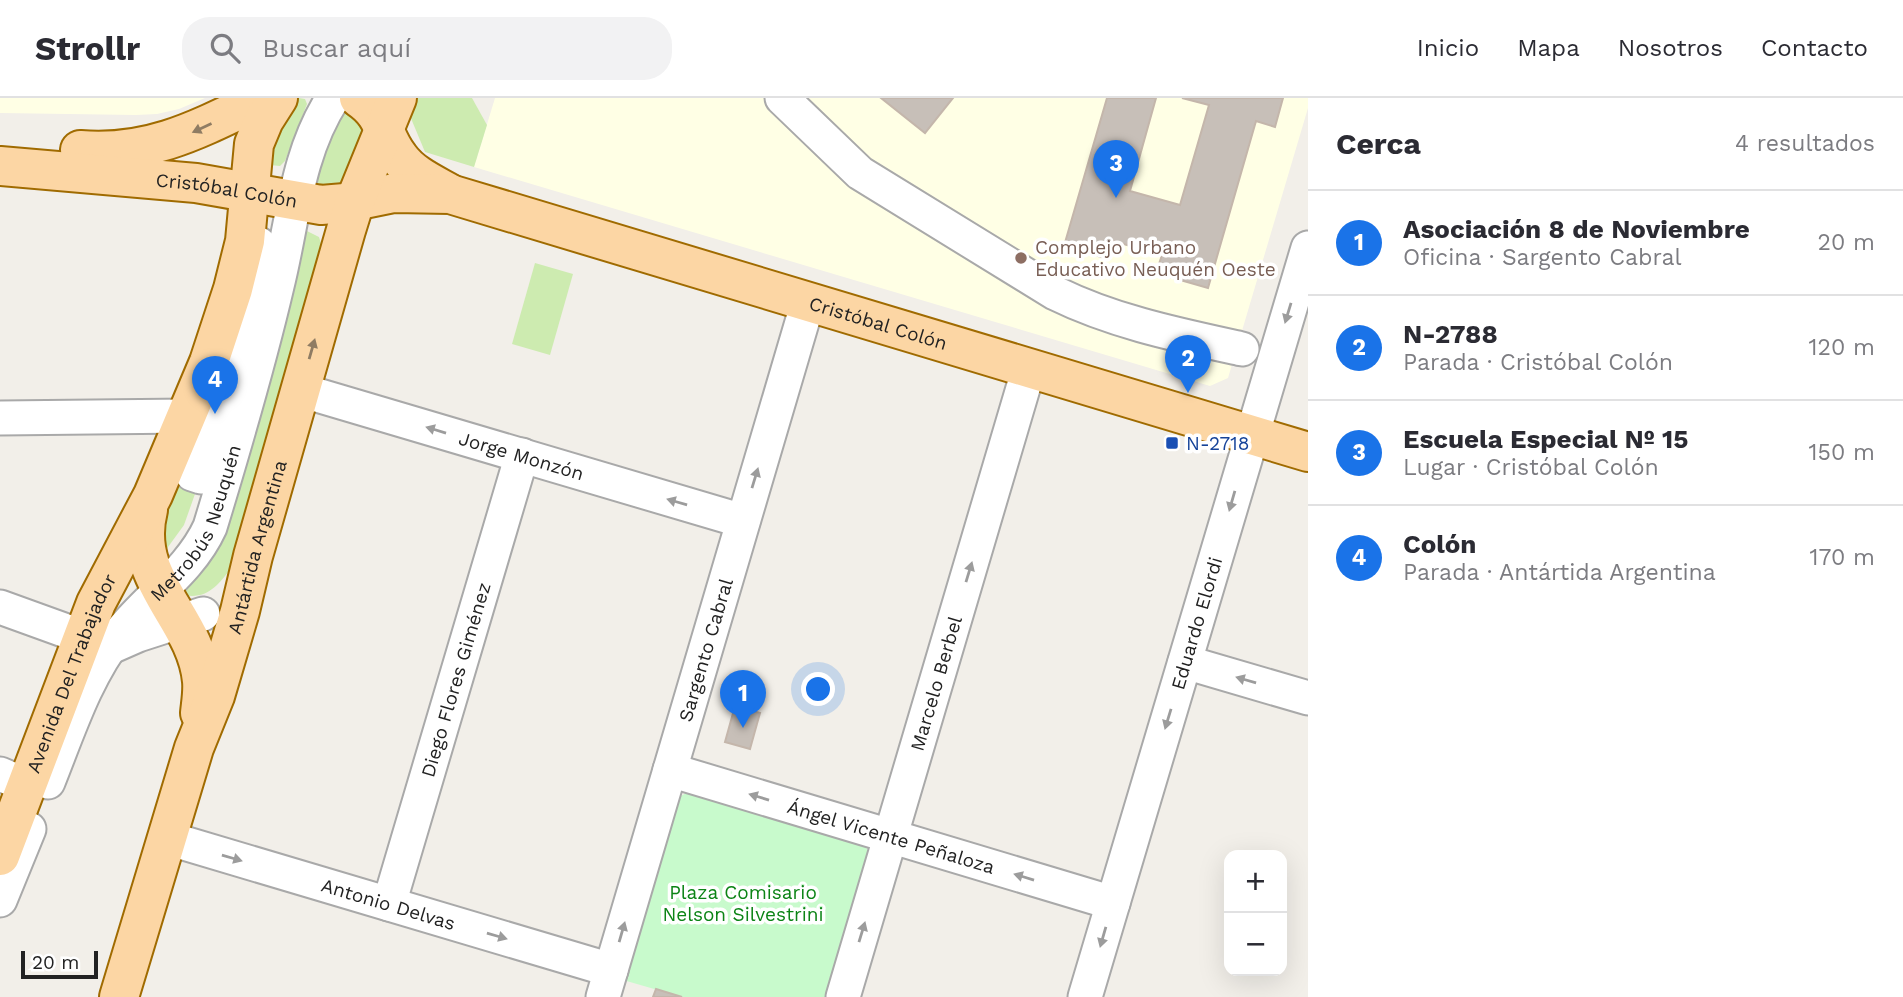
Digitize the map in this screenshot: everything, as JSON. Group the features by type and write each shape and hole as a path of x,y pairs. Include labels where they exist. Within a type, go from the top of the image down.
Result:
{"main road":[{"name":"Cristóbal Colón","path":"0,144 93,152 141,149 194,132 263,98"},
{"path":"188,766 199,718 202,680 174,602 147,560 144,537 153,495 218,336 245,241 241,213 235,202 261,195 254,144 264,120 278,98"},
{"name":"Cristóbal Colón","path":"359,98 371,107 391,113 394,150 405,164 450,194"},
{"name":"Antártida Argentina","path":"119,997 188,766 215,696 355,201 391,113"},
{"name":"Cristóbal Colón","path":"0,166 175,181 321,205 406,193 450,194 1308,452"},
{"name":"Avenida Del Trabajador","path":"0,856 14,780 96,643 112,570 153,495"},
{"path":"174,602 212,610 228,598 253,556"}],"street":[{"name":"Metrobús Neuquén","path":"174,602 170,560 190,532 204,498 256,318 261,195 294,154 319,98"},
{"name":"Metrobús Neuquén","path":"261,195 306,155 320,120 333,98"},
{"path":"782,98 860,173 1055,293 1134,324 1242,349"},
{"path":"259,244 248,312 205,465 201,477 192,474 259,244"},
{"name":"Eduardo Elordi","path":"1085,997 1308,248"},
{"name":"Sargento Cabral","path":"607,983 808,302"},
{"name":"Marcelo Berbel","path":"843,997 1029,368"},
{"name":"Jorge Monzón","path":"300,390 743,521"},
{"path":"0,418 187,416"},
{"name":"Diego Flores Giménez","path":"389,904 522,456"},
{"name":"Metrobús Neuquén","path":"0,900 75,716 96,643 174,602"},
{"name":"Metrobús Neuquén","path":"62,697 98,635 174,602"},
{"path":"0,607 96,643"},
{"path":"1185,662 1308,698"},
{"name":"Ángel Vicente Peñaloza","path":"670,770 1113,903"},
{"name":"Antonio Delvas","path":"167,838 389,904 607,983"}],"shaded area":[{"path":"0,98 205,98 179,109 136,115 0,113"},
{"name":"Complejo Urbano Educativo Neuquén Oeste","path":"495,98 1308,98 1308,108 1228,378 1210,386 474,167"}],"green space":[{"path":"299,98 305,99 307,104 285,161 280,166 270,165 265,152 292,102"},
{"path":"418,98 472,98 487,125 474,167 425,152 410,116"},
{"path":"340,107 368,125 351,177 335,189 305,184"},
{"path":"307,231 319,237 323,250 231,568 211,590 199,595 184,595 176,584 292,294 302,255 293,253 303,232"},
{"path":"535,263 573,274 550,355 512,344"},
{"path":"181,477 201,477 184,525 160,558 156,533"},
{"name":"Plaza Comisario Nelson Silvestrini","path":"690,791 863,842 870,854 830,997 682,997 623,980 679,797"}],"building":[{"path":"881,98 953,98 925,133"},
{"path":"1107,98 1156,98 1130,191 1180,205 1209,105 1182,98 1283,98 1275,127 1256,121 1208,288 1156,273 1162,255 1113,241 1108,259 1064,246"},
{"path":"735,706 760,713 750,749 725,742"},
{"path":"656,989 682,997 653,997"}],"place":[{"name":"Escuela Especial Nº 15","path":"1116,198"},
{"name":"Complejo Urbano Educativo Neuquén Oeste","path":"1021,258"},
{"name":"N-2788","path":"1188,393"},
{"name":"Colón","path":"215,414"},
{"name":"N-2718","path":"1172,443"},
{"name":"Asociación 8 de Noviembre","path":"743,728"}]}
